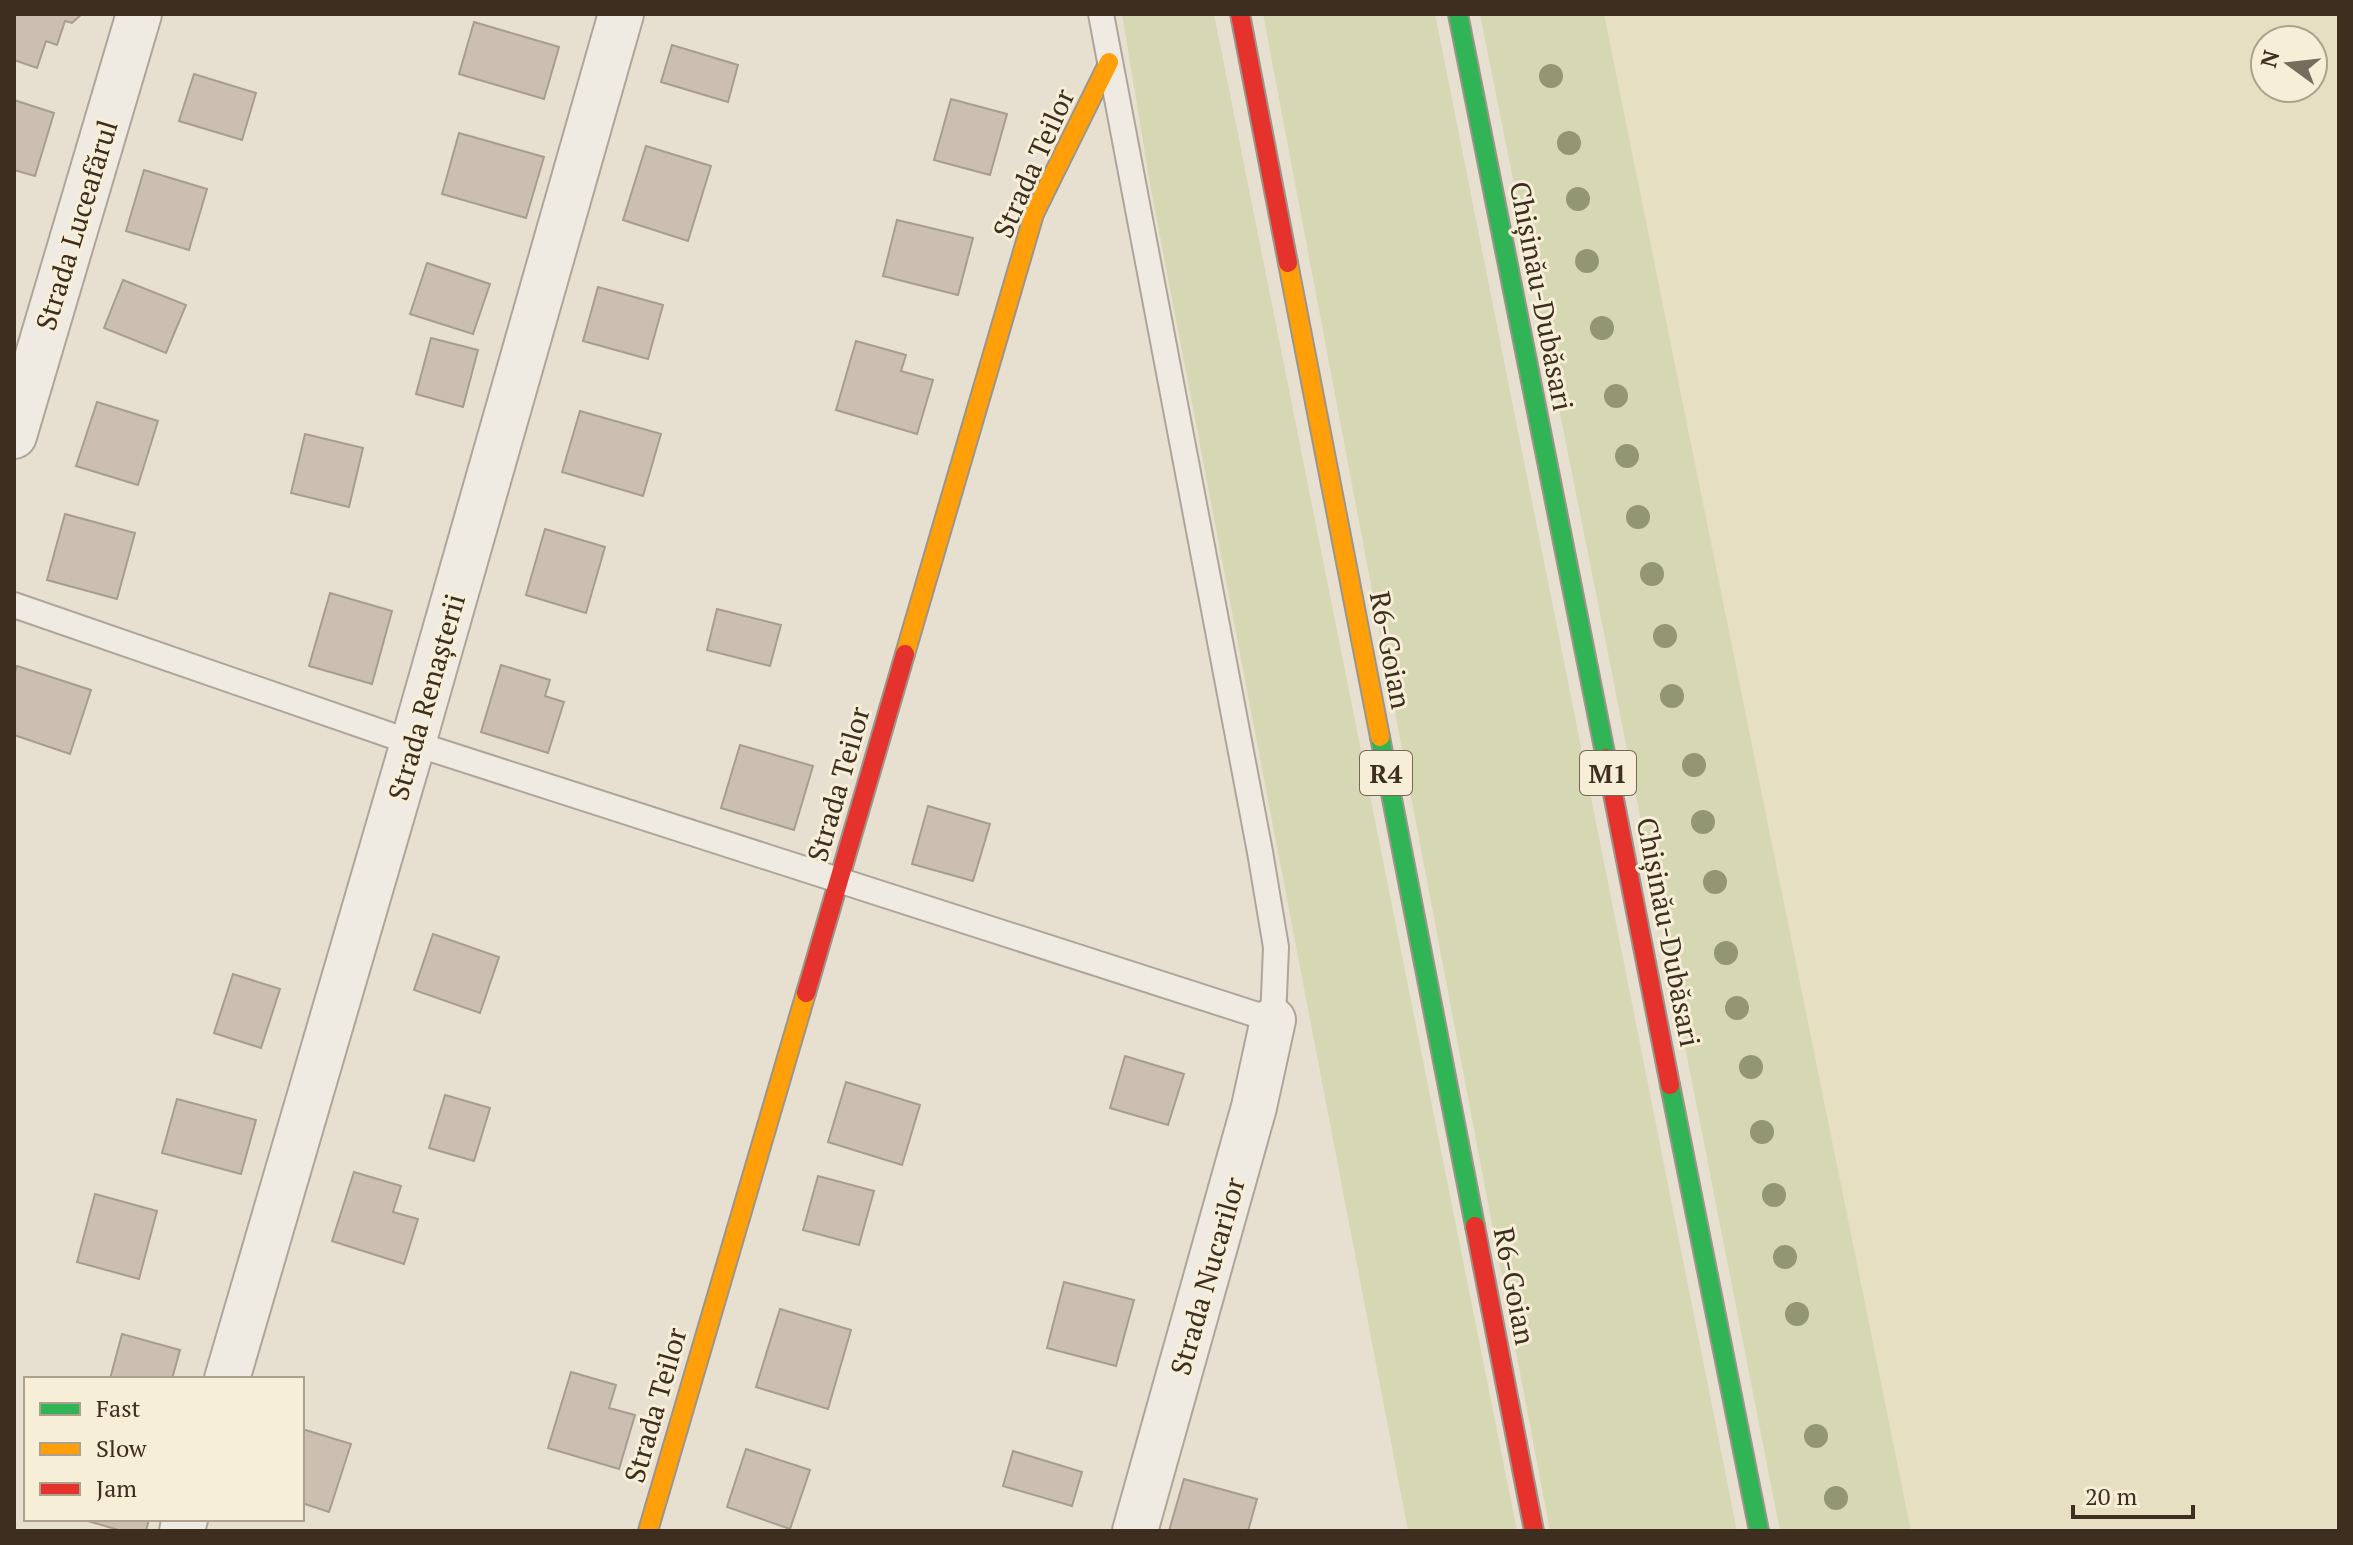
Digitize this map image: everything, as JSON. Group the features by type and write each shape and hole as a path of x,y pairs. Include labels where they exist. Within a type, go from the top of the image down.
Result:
{"main road":[{"name":"R6-Goian","path":"1240,14 1534,1531"},
{"name":"Chișinău-Dubăsari","path":"1458,14 1759,1531"},
{"name":"Strada Teilor","path":"648,1531 1034,214 1109,62"}],"street":[{"name":"Strada Luceafărul","path":"14,436 139,14"},
{"name":"Strada Renașterii","path":"228,1377 621,14"},
{"name":"Strada Nucarilor","path":"1135,1531 1254,1107 1273,1020"}],"lane":[{"path":"14,605 413,743 1273,1020 1276,947 1263,865 1101,14"}],"shaded area":[{"path":"1604,14 2339,14 2339,1531 1911,1531"}],"green space":[{"path":"1122,14 1214,14 1517,1531 1408,1531 1150,184"},
{"path":"1263,14 1435,14 1737,1531 1550,1531"},
{"path":"1480,14 1604,14 1911,1531 1780,1531"}],"building":[{"path":"14,14 82,14 72,23 65,21 57,45 46,41 37,68 14,60"},
{"path":"474,22 559,47 544,99 459,74"},
{"path":"672,45 738,65 728,102 661,82"},
{"path":"194,74 256,93 242,140 179,121"},
{"path":"951,99 1007,114 990,175 934,160"},
{"path":"14,100 54,113 35,176 14,170"},
{"path":"459,133 544,157 526,218 442,194"},
{"path":"646,146 711,166 688,241 623,220"},
{"path":"144,170 207,189 189,250 126,231"},
{"path":"897,220 973,238 958,295 883,276"},
{"path":"427,263 490,284 473,334 410,314"},
{"path":"123,280 186,305 166,353 104,328"},
{"path":"598,287 663,305 648,359 583,341"},
{"path":"431,338 478,350 463,407 416,394"},
{"path":"856,341 906,355 901,371 933,380 917,434 836,410"},
{"path":"97,402 158,421 138,485 76,466"},
{"path":"580,411 661,434 643,496 562,472"},
{"path":"305,434 363,448 349,507 291,493"},
{"path":"65,514 135,533 117,599 47,580"},
{"path":"545,529 605,547 586,613 526,595"},
{"path":"330,593 392,611 372,684 309,666"},
{"path":"717,609 781,625 770,666 707,650"},
{"path":"501,665 550,680 545,696 564,702 548,753 481,732"},
{"path":"17,666 91,690 70,754 14,735 14,675"},
{"path":"740,745 813,766 794,830 721,808"},
{"path":"928,806 990,824 973,881 912,864"},
{"path":"433,934 499,957 480,1013 414,990"},
{"path":"233,974 280,989 261,1048 214,1033"},
{"path":"1125,1056 1184,1074 1168,1125 1110,1108"},
{"path":"846,1082 920,1105 902,1165 828,1142"},
{"path":"445,1095 490,1108 474,1161 429,1148"},
{"path":"177,1099 256,1120 241,1174 162,1153"},
{"path":"354,1172 401,1186 393,1212 418,1219 404,1264 332,1241"},
{"path":"818,1176 874,1191 859,1245 803,1230"},
{"path":"95,1194 157,1211 139,1279 77,1262"},
{"path":"1064,1282 1134,1300 1116,1366 1047,1348"},
{"path":"780,1309 851,1330 828,1409 756,1387"},
{"path":"122,1334 180,1350 173,1377 111,1377"},
{"path":"571,1372 616,1385 609,1408 635,1415 619,1469 548,1448"},
{"path":"304,1430 351,1444 329,1512 304,1504"},
{"path":"746,1449 810,1470 790,1529 727,1507"},
{"path":"1013,1451 1082,1472 1072,1506 1003,1486"},
{"path":"1184,1479 1257,1499 1248,1531 1169,1531"},
{"path":"88,1521 148,1521 146,1531 122,1531"}],"traffic: fast":[{"path":"1458,14 1606,758"},
{"path":"1380,737 1475,1226"},
{"path":"1670,1085 1759,1531"}],"traffic: slow":[{"path":"905,654 1034,214 1109,62"},
{"path":"1288,263 1380,737"},
{"path":"648,1531 806,993"}],"traffic: jam":[{"path":"1240,14 1288,263"},
{"path":"806,993 905,654"},
{"path":"1606,758 1670,1085"},
{"path":"1475,1226 1534,1531"}]}
